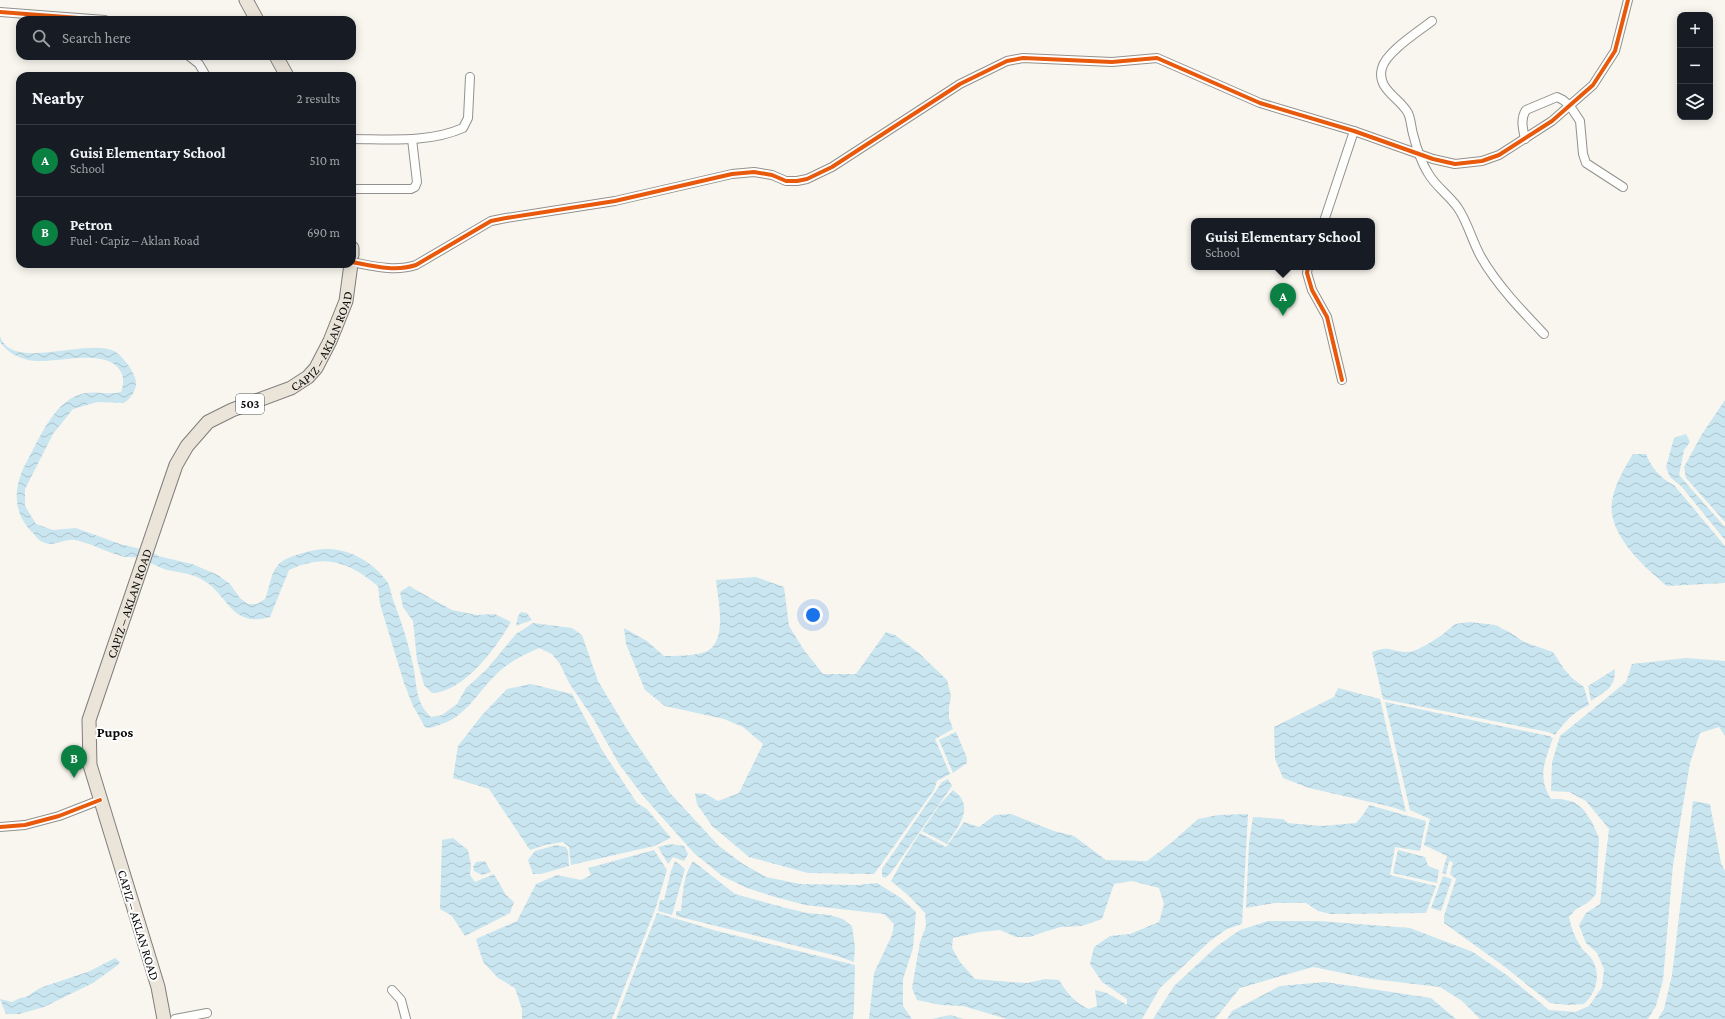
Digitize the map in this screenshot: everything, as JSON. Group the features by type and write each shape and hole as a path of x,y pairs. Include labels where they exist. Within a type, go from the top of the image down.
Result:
{"main road":[{"path":"246,0 255,16"},
{"path":"278,60 285,72"},
{"name":"CAPIZ – AKLAN ROAD","path":"164,1019 158,986 90,765 90,720 176,465 187,446 208,422 232,410 291,388 308,377 316,368 330,341 346,301 351,268"}],"street":[{"path":"356,264 391,269 406,269 416,265 491,221 615,201 732,174 754,172 772,175 786,181 807,179 832,167 960,84 1007,61 1023,58 1112,62 1157,58 1260,103 1354,131 1420,154 1455,164 1468,164 1490,159 1525,139 1552,121 1593,85 1615,51 1628,0"},
{"path":"0,12 52,16"},
{"path":"1432,20 1394,50 1382,68 1381,76 1383,84 1392,97 1409,116 1415,141 1428,174 1457,206 1475,244 1500,285 1544,334"},
{"path":"194,60 199,64 204,72"},
{"path":"356,139 412,139 450,134 464,128 468,118 470,77"},
{"path":"1525,139 1522,123 1523,115 1526,110 1557,97 1561,98 1570,106 1580,121 1583,154 1586,163 1623,187"},
{"path":"1325,218 1354,131"},
{"path":"356,190 411,189 415,187 417,182 412,139"},
{"path":"1308,270 1312,290 1326,317 1342,380"},
{"path":"0,827 25,825 59,816 100,800"},
{"path":"392,990 401,1000 406,1019"},
{"path":"175,1019 207,1013"}],"water":[{"path":"0,336 7,346 19,352 51,352 86,348 102,348 114,351 121,356 129,366 136,381 134,392 124,403 97,402 73,409 53,434 25,489 25,506 36,524 53,530 76,528 120,544 153,552 158,556 192,564 218,575 230,584 240,598 248,604 257,604 265,599 275,569 281,562 294,556 310,551 329,549 346,552 361,558 374,568 388,584 408,643 420,701 426,712 431,717 442,715 457,704 466,688 486,670 516,634 533,623 572,628 582,635 598,681 628,731 670,793 719,846 743,864 766,877 800,884 857,885 877,883 901,898 916,912 913,948 903,979 903,1006 912,1019 869,1019 874,973 892,935 894,924 884,914 805,905 747,888 722,876 694,853 643,796 619,764 593,718 569,683 560,664 552,654 539,648 515,660 494,676 466,709 449,721 432,728 427,728 413,706 404,683 380,604 378,586 357,571 346,566 326,561 314,562 289,570 270,617 256,619 246,618 237,614 209,584 195,576 167,570 139,558 115,554 81,541 67,540 47,544 39,540 27,526 18,509 17,491 26,463 43,431 56,411 74,397 85,393 121,392 123,376 115,365 105,360 93,358 39,361 24,359 12,354 6,349 0,342"},
{"path":"1725,400 1725,522 1686,478 1684,467 1702,434"},
{"path":"1686,434 1690,442 1684,450 1679,475 1725,527 1725,540 1682,487 1670,477 1666,467 1674,438"},
{"path":"1633,454 1646,454 1657,472 1674,485 1725,546 1725,583 1667,586 1648,570 1621,538 1615,526 1612,514 1612,502 1617,483"},
{"path":"756,577 784,587 789,626 804,650 823,674 856,674 886,632 895,635 919,653 947,680 951,696 949,718 953,729 935,739 950,774 937,781 934,790 874,874 808,873 749,857 712,826 697,804 695,793 706,794 718,801 739,793 763,744 743,727 724,719 665,706 645,690 626,644 624,628 647,641 664,656 687,655 709,650 715,644 720,628 716,580"},
{"path":"409,586 452,610 477,615 495,614 511,622 497,644 478,667 456,685 444,691 432,693 424,685 417,660 413,621 403,607 400,592"},
{"path":"521,612 527,613 532,620 516,626 518,616"},
{"path":"1470,622 1495,625 1524,642 1553,652 1564,669 1572,678 1584,687 1589,705 1578,711 1570,718 1555,735 1548,732 1383,699 1372,652 1383,649 1406,652 1411,651 1432,642 1455,624"},
{"path":"1686,658 1725,661 1725,736 1719,727 1700,733 1690,763 1673,865 1663,980 1656,1006 1648,1019 1480,1019 1462,1001 1440,987 1372,979 1313,967 1240,988 1215,1019 1153,1019 1174,986 1217,946 1240,930 1268,921 1319,921 1410,928 1473,952 1508,976 1549,1010 1575,1012 1589,1006 1602,987 1604,969 1597,953 1586,943 1579,925 1586,913 1600,904 1609,829 1586,801 1569,792 1551,791 1552,762 1560,736 1626,682 1632,664"},
{"path":"1615,669 1615,676 1609,688 1591,701 1588,686"},
{"path":"531,684 572,694 602,750 637,803 647,809 671,838 654,846 571,865 569,847 563,842 545,845 530,850 489,789 453,778 458,746 482,715 507,689"},
{"path":"1338,688 1380,699 1406,812 1392,807 1309,788 1283,778 1275,759 1274,727 1334,697"},
{"path":"1385,702 1553,738 1545,761 1543,776 1547,791 1551,799 1561,799 1574,802 1583,809 1592,822 1599,838 1596,894 1590,901 1575,910 1569,917 1577,940 1582,949 1592,959 1597,972 1596,984 1592,995 1584,1004 1568,1005 1550,1003 1505,967 1444,923 1444,916 1456,879 1450,874 1453,862 1449,861 1446,874 1442,873 1447,856 1424,845 1430,819 1410,810"},
{"path":"956,732 967,758 967,763 953,773 939,740"},
{"path":"948,779 952,786 890,874 885,878 882,876 882,869 942,782"},
{"path":"953,790 960,796 964,806 964,812 960,823 947,844 922,831 940,804"},
{"path":"1693,801 1710,804 1721,863 1725,871 1725,1019 1658,1019 1664,1009 1672,975"},
{"path":"1369,805 1426,821 1420,851 1395,847 1390,875 1436,886 1426,913 1331,914 1318,911 1306,903 1275,903 1246,908 1249,843 1253,817 1283,819 1288,823 1322,826 1356,823"},
{"path":"1011,814 1054,831 1074,836 1106,860 1147,861 1171,843 1198,819 1219,815 1248,814 1242,924 1227,929 1210,941 1160,988 1142,1019 1007,1019 963,1006 941,1005 917,1000 912,988 920,942 926,926 925,913 909,896 891,881 920,833 946,847 964,822 979,827 995,815","holes":["1132,881 1159,888 1164,904 1159,922 1130,934 1110,936 1094,947 1090,964 1102,982 1127,999 1127,1005 1107,993 1095,990 1097,1006 1089,1009 1072,997 1059,980 1045,979 1027,983 975,979 960,962 952,948 953,938 980,932 1000,930 1016,937 1030,937 1061,927 1082,926 1102,919 1114,884"]},
{"path":"453,838 468,850 471,865 470,875 475,882 494,874 506,895 514,902 510,913 465,936 452,916 440,909 442,840"},
{"path":"670,844 684,846 688,854 684,861 673,857 668,864 658,847"},
{"path":"556,845 566,847 568,851 569,866 541,874 533,874 528,860 535,851"},
{"path":"654,850 667,870 656,907 612,1019 522,1019 522,1009 515,988 498,978 483,962 476,939 517,921 536,884 557,875 581,880 591,875 588,868"},
{"path":"1398,850 1425,857 1428,866 1439,870 1437,883 1393,873"},
{"path":"485,861 491,872 482,875 474,871 473,867 476,862"},
{"path":"675,861 685,869 672,915 658,911 660,900 664,900"},
{"path":"693,861 735,894 807,913 830,915 843,919 852,926 855,947 854,962 837,956 676,916 676,911 681,911 685,879"},
{"path":"1443,876 1452,879 1441,911 1431,908"},
{"path":"657,913 717,931 855,965 853,1019 616,1019"},
{"path":"115,958 120,962 118,965 93,983 44,1007 19,1014 6,1014 0,999 12,1002 26,997 40,988 90,971"},
{"path":"1325,982 1431,998 1456,1019 1227,1019 1232,1011 1280,986"},
{"path":"950,1015 964,1019 932,1019"}],"cycle path":[{"path":"356,263 384,268 408,267 416,265 491,221 615,201 732,174 754,172 772,175 786,181 807,179 832,167 960,84 1007,61 1023,58 1112,62 1157,58 1260,103 1354,131 1433,159 1455,164 1482,161 1499,155 1552,121 1593,85 1615,51 1628,0"},
{"path":"0,12 52,16"},
{"path":"1308,270 1312,290 1327,317 1342,380"},
{"path":"0,827 25,825 59,816 100,800"}],"place":[{"name":"Guisi Elementary School","path":"1283,316"},
{"name":"Petron","path":"74,778"}],"district":[{"name":"Pupos","path":"115,732"}]}
